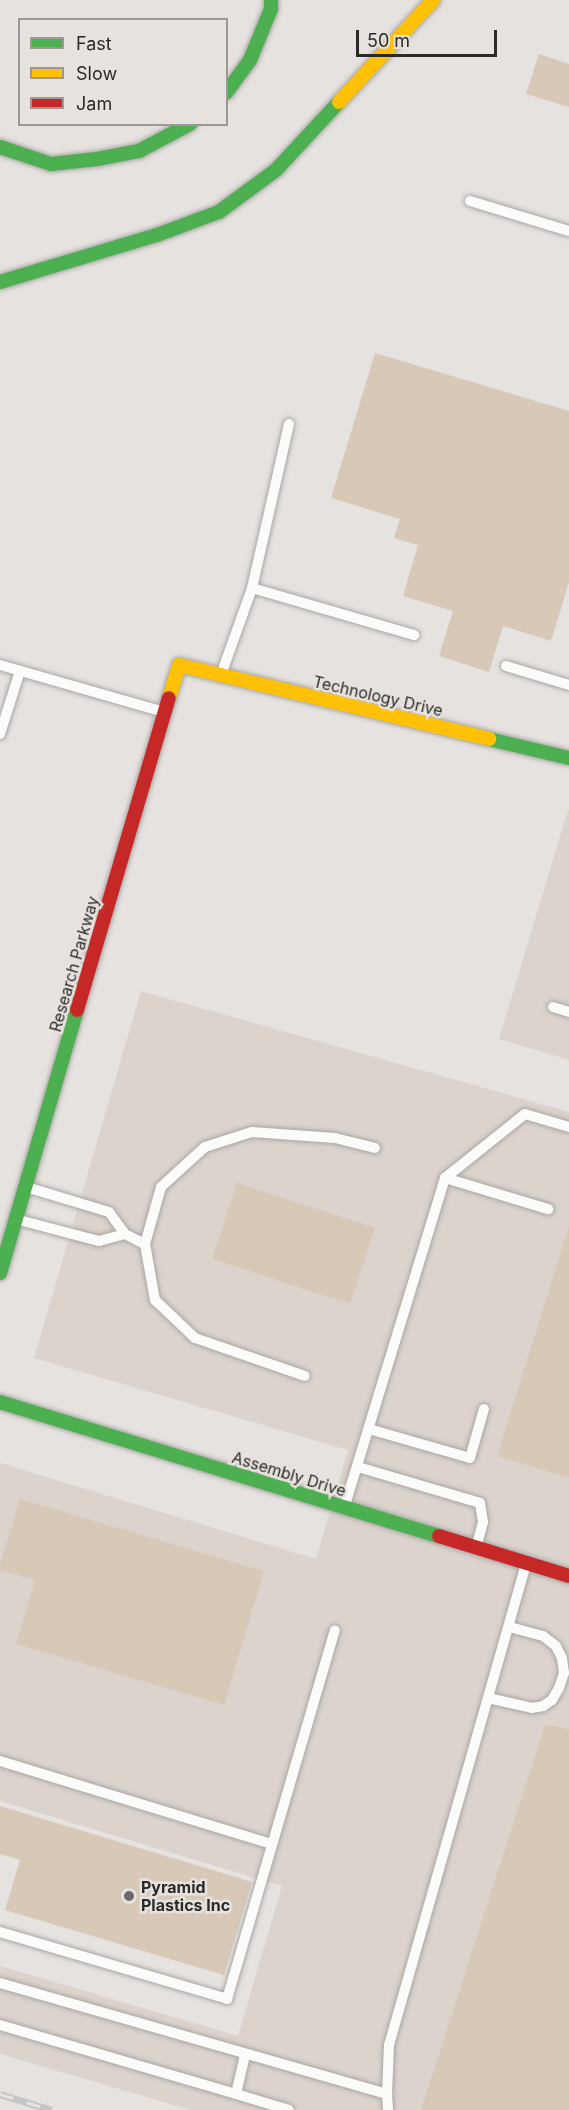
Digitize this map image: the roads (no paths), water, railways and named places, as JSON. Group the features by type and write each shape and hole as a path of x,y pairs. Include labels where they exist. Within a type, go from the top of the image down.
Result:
{"main road":[{"path":"228,90 250,60 271,9 271,0"},
{"path":"0,282 157,235 219,212 276,170 433,0"},
{"path":"0,147 51,164 97,159 139,151 185,126"},
{"name":"Technology Drive","path":"179,665 569,758"},
{"name":"Research Parkway","path":"0,1273 179,665"},
{"name":"Assembly Drive","path":"0,1402 569,1576"}],"lane":[{"path":"470,201 569,231"},
{"path":"221,675 252,588 289,424"},
{"path":"252,588 414,635"},
{"path":"0,665 165,713"},
{"path":"506,666 569,685"},
{"path":"0,734 20,671"},
{"path":"553,1007 569,1012"},
{"path":"344,1508 445,1178 525,1114 569,1127"},
{"path":"305,1376 195,1338 156,1300 145,1244 161,1187 205,1147 252,1132 335,1138 375,1148"},
{"path":"445,1178 548,1209"},
{"path":"25,1187 109,1212 125,1234 145,1244"},
{"path":"16,1219 99,1242 125,1234"},
{"path":"369,1429 470,1458 484,1409"},
{"path":"358,1467 480,1503 483,1522 476,1548"},
{"path":"388,2110 389,2045 527,1563"},
{"path":"488,1698 532,1708 543,1706 552,1700 560,1688 564,1673 562,1658 556,1646 543,1636 508,1627"},
{"path":"0,1932 226,1999 335,1630"},
{"path":"0,1761 272,1844"},
{"path":"0,1983 387,2094"},
{"path":"0,2025 290,2110"},
{"path":"236,2094 245,2055"}],"railway":[{"path":"0,2094 52,2110"}],"place":[{"name":"Pyramid Plastics Inc","path":"129,1896"}]}
